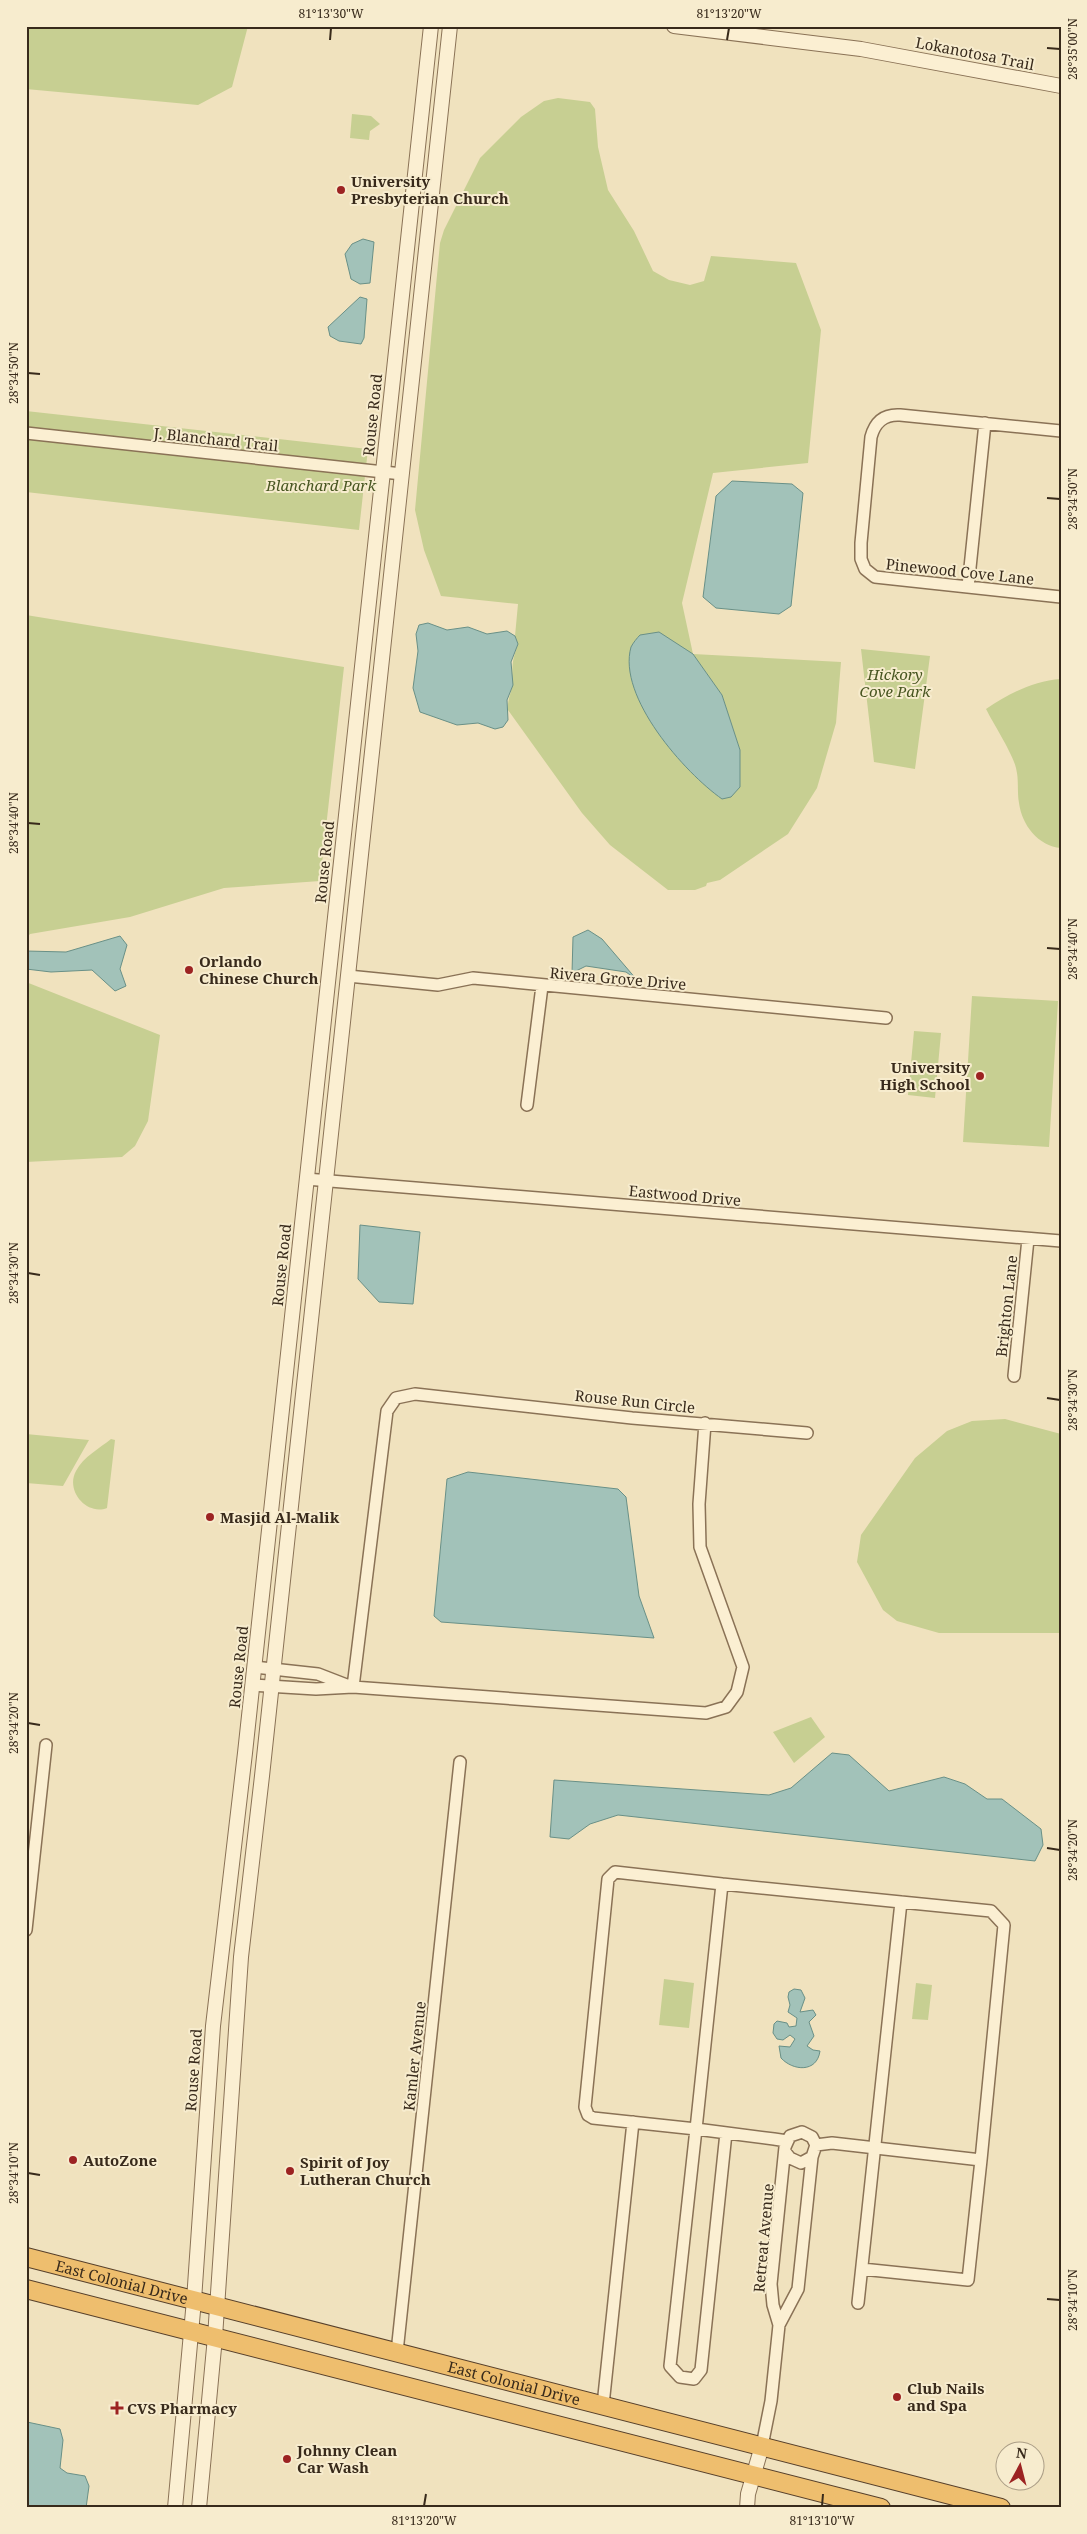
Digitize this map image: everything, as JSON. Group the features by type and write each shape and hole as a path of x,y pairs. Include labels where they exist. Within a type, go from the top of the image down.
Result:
{"highway":[{"name":"East Colonial Drive","path":"26,2257 1001,2508"},
{"name":"East Colonial Drive","path":"26,2289 881,2508"}],"street":[{"name":"Rouse Road","path":"175,2508 192,2331 213,2026 254,1667 431,26"},
{"path":"199,2508 218,2306 241,1957 274,1669 450,26"},
{"name":"Lokanotosa Trail","path":"674,26 861,48 1061,86"},
{"name":"Pinewood Cove Lane","path":"1061,431 889,415 875,426 860,551 865,569 870,574 883,578 1061,597"},
{"path":"968,588 985,423"},
{"name":"J. Blanchard Trail","path":"26,433 402,474"},
{"name":"Rivera Grove Drive","path":"348,976 438,985 473,978 886,1018"},
{"path":"527,1106 542,986"},
{"name":"Eastwood Drive","path":"306,1178 1061,1241"},
{"name":"Brighton Lane","path":"1014,1376 1028,1239"},
{"name":"Rouse Run Circle","path":"252,1685 316,1689 353,1687 706,1713 726,1706 737,1692 743,1667 700,1547 699,1504 705,1423 632,1418 415,1394 396,1398 387,1411 353,1687"},
{"path":"705,1423 807,1433"},
{"name":"Rouse Run Circle","path":"254,1667 318,1674 353,1687"},
{"path":"316,1689 318,1674"},
{"path":"26,1930 46,1745"},
{"name":"Kamler Avenue","path":"397,2352 460,1762"},
{"path":"786,2141 786,2153 790,2158 801,2163 812,2157 816,2145 812,2137 802,2132 796,2133 786,2141 696,2128 593,2118 588,2115 585,2107 608,1880 615,1872 991,1911 1004,1925 968,2280 862,2269"},
{"path":"722,1884 670,2366 680,2377 694,2379 701,2370 726,2132"},
{"path":"858,2303 901,1902"},
{"path":"602,2405 633,2122"},
{"path":"816,2145 832,2143 981,2160"},
{"name":"Retreat Avenue","path":"779,2325 773,2306 771,2284 786,2153"},
{"name":"Retreat Avenue","path":"762,2446 771,2401 779,2325 798,2289 812,2157"},
{"path":"747,2508 762,2446"}],"green space":[{"path":"26,26 248,26 232,87 198,105 26,89"},
{"path":"558,98 590,102 595,109 598,147 608,190 634,231 653,271 669,280 690,285 704,281 711,256 796,263 821,330 808,463 713,473 682,603 693,654 841,662 836,723 817,788 788,834 720,880 707,883 706,886 695,890 668,890 610,845 582,813 508,710 512,687 513,660 518,644 515,636 518,604 441,596 424,550 415,510 440,243 444,230 480,158 521,117 544,101","holes":["693,654 722,695 740,750"]},
{"path":"352,114 371,116 380,124 370,131 369,140 350,138"},
{"name":"Blanchard Park","path":"26,411 368,449 359,530 26,492"},
{"path":"26,615 344,667 320,881 224,888 130,917 30,934 26,939"},
{"name":"Hickory Cove Park","path":"861,649 930,656 915,769 874,762"},
{"path":"1061,679 1061,848 1038,839 1024,819 1019,803 1014,762 986,709 1003,698 1031,685"},
{"path":"26,982 160,1035 148,1121 135,1146 122,1157 26,1162"},
{"path":"972,996 1058,1001 1049,1147 963,1142"},
{"path":"914,1031 941,1033 935,1098 908,1095"},
{"path":"1005,1419 1061,1434 1061,1633 939,1633 897,1621 883,1610 857,1562 861,1535 915,1458 947,1431 972,1421"},
{"path":"26,1434 89,1440 63,1486 26,1483"},
{"path":"111,1439 115,1440 107,1508 99,1510 86,1505 80,1500 73,1486 73,1479 83,1461"},
{"path":"811,1717 825,1737 794,1763 773,1732"},
{"path":"664,1979 694,1983 689,2028 659,2025"},
{"path":"916,1983 932,1985 928,2020 912,2019"}],"water":[{"path":"363,239 374,242 370,283 360,284 351,279 345,254 352,244"},
{"path":"360,297 367,299 364,338 361,344 339,341 330,336 328,327"},
{"path":"732,481 792,484 803,493 791,606 779,614 716,608 703,597 716,496"},
{"path":"428,623 447,630 468,627 487,634 507,631 515,636 518,644 511,662 513,685 507,700 508,720 503,727 495,729 478,723 457,725 420,712 413,688 418,651 416,634 419,625"},
{"path":"659,632 693,654 722,695 740,750 740,787 731,797 722,799 707,787 673,753 657,732 634,688 629,667 631,647 640,635"},
{"path":"588,930 602,939 637,980 626,972 586,966 572,973 573,937"},
{"path":"120,936 127,945 120,969 126,986 115,991 92,970 51,972 26,969 26,951 66,952"},
{"path":"360,1225 420,1232 413,1304 379,1302 358,1279"},
{"path":"468,1472 618,1489 626,1497 639,1596 654,1638 441,1622 434,1616 447,1479"},
{"path":"832,1753 849,1755 889,1791 944,1777 965,1784 987,1799 1002,1799 1041,1829 1043,1845 1035,1861 618,1815 590,1824 569,1839 550,1837 554,1780 769,1795 791,1788"},
{"path":"794,1989 801,1990 805,1998 800,2012 813,2010 816,2015 809,2022 814,2036 807,2046 813,2050 820,2051 814,2063 804,2068 792,2065 781,2058 779,2046 790,2047 795,2039 790,2035 783,2040 777,2039 773,2033 774,2024 777,2021 787,2023 789,2027 796,2026 797,2018 788,2012 790,2005 789,1992"},
{"path":"27,2422 60,2429 63,2440 60,2468 67,2473 85,2476 89,2486 86,2508 26,2508"}],"place":[{"name":"University Presbyterian Church","path":"341,190"},
{"name":"Orlando Chinese Church","path":"189,970"},
{"name":"University High School","path":"980,1076"},
{"name":"Masjid Al-Malik","path":"210,1517"},
{"name":"AutoZone","path":"73,2160"},
{"name":"Spirit of Joy Lutheran Church","path":"290,2171"},
{"name":"Club Nails and Spa","path":"897,2397"},
{"name":"CVS Pharmacy","path":"117,2408"},
{"name":"Johnny Clean Car Wash","path":"287,2459"}]}
